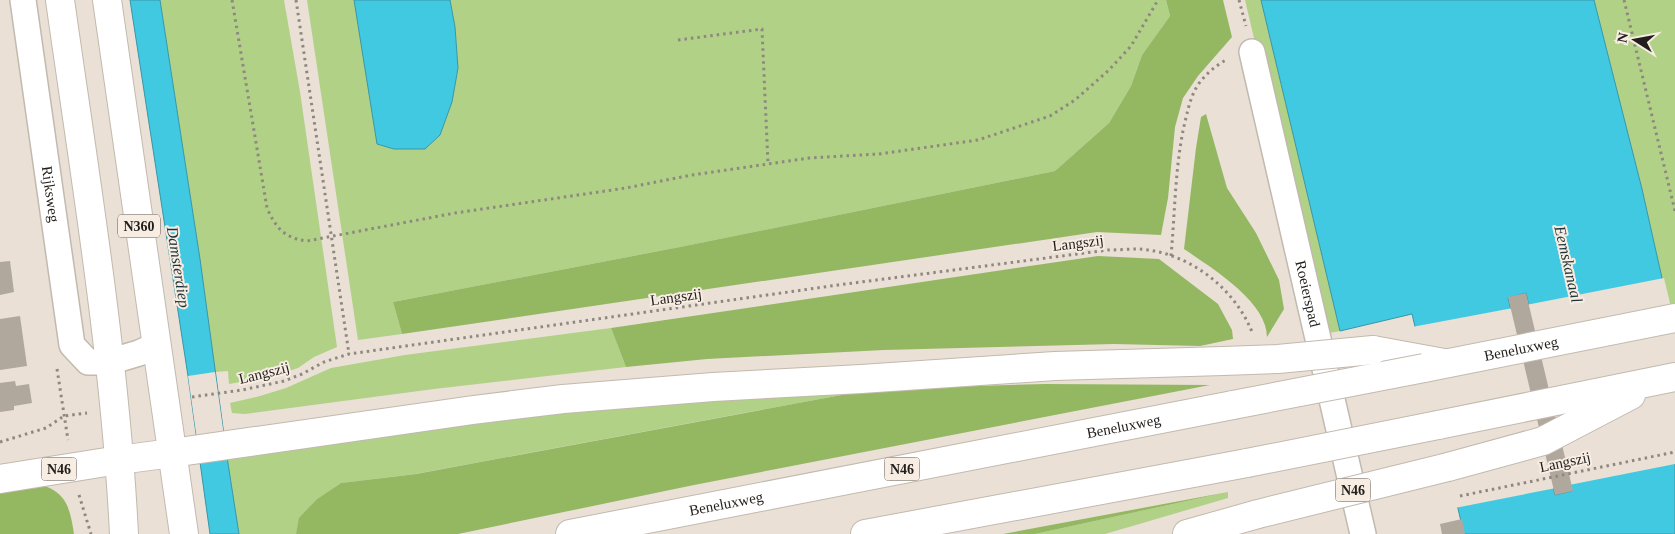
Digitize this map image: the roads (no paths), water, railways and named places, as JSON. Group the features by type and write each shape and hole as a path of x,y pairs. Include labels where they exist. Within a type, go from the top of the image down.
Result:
{"main road":[{"path":"60,0 102,292 119,460 124,534"},
{"name":"N360","path":"107,0 157,345 185,451 184,534"},
{"name":"Beneluxweg","path":"570,534 1675,318"},
{"name":"N46","path":"0,478 473,410 564,399 713,387 1055,366 1278,359 1372,350 1448,363"},
{"name":"N46","path":"865,534 1246,463 1667,379"},
{"name":"N46","path":"1187,534 1543,441 1667,379"}],"street":[{"name":"Rijksweg","path":"23,0 72,345 88,362 109,362 139,353 157,345"},
{"name":"Roeierspad","path":"1252,52 1363,534"}],"water":[{"name":"Damsterdiep","path":"130,0 160,0 200,259 239,534 210,534 188,376"},
{"path":"354,0 450,0 455,27 458,68 452,102 440,135 425,149 394,149 377,144"},
{"name":"Eemskanaal","path":"1261,0 1594,0 1642,189 1675,336 1675,534 1464,534 1412,314 1340,331","holes":["1526,293 1572,491 1555,495 1508,298"]}]}
